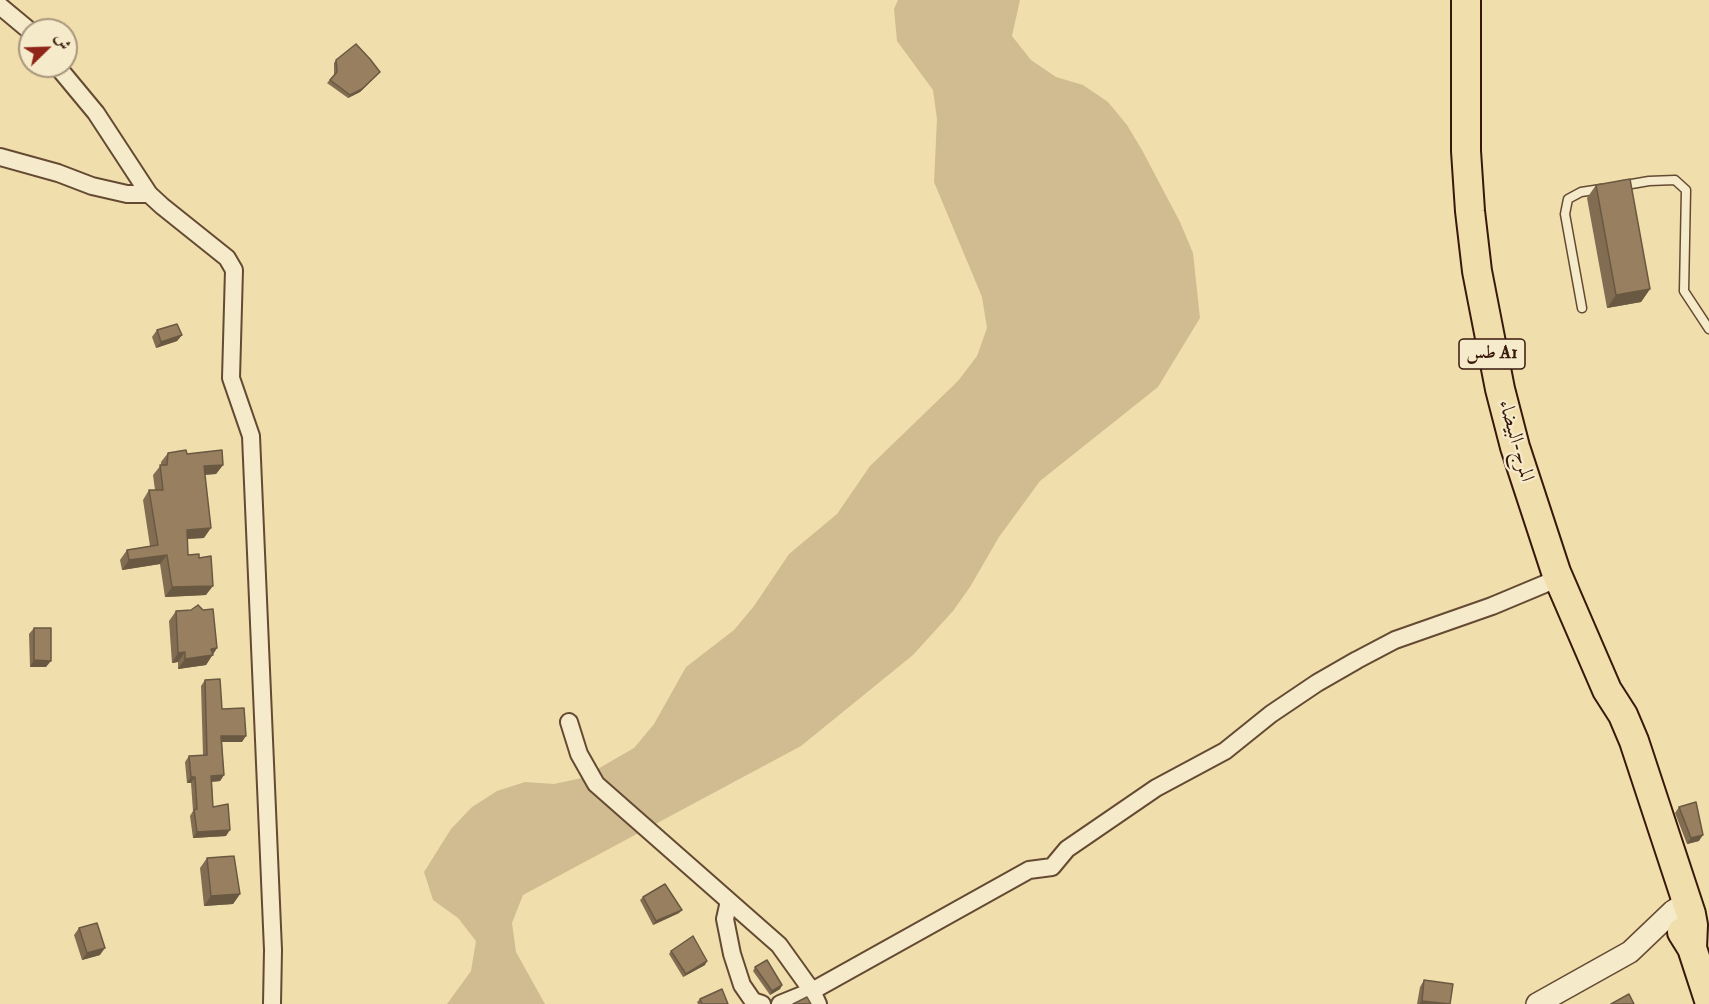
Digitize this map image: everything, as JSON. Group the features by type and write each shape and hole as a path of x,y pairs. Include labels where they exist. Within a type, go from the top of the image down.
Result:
{"highway":[{"name":"المرج-البيضاء","path":"1466,0 1466,151 1470,211 1477,271 1500,389 1515,447 1559,578 1607,690 1623,715 1634,741 1680,907 1693,925 1692,948 1707,988"}],"street":[{"path":"0,6 18,22"},
{"path":"67,78 96,114 149,194 162,207 227,258 234,270 231,378 251,436 250,466 254,498 273,950 272,1004"},
{"path":"0,157 58,173 92,186 127,194 149,194"},
{"path":"780,1004 815,997 1029,870 1052,867 1067,849 1156,788 1225,751 1271,714 1337,671 1395,640 1492,606 1559,578"},
{"path":"569,722 579,754 596,784 779,945 815,997"},
{"path":"729,901 725,918 732,954 742,985 753,1001 762,1004"},
{"path":"1537,1004 1630,952 1680,907"}],"lane":[{"path":"1582,308 1565,214 1568,199 1581,192 1649,181 1675,180 1686,190 1684,291 1709,329"}],"shaded area":[{"path":"898,0 1020,0 1012,36 1031,60 1056,77 1083,85 1108,102 1127,125 1142,150 1180,222 1193,253 1200,318 1158,387 1040,481 999,537 953,611 913,655 801,746 523,895 512,923 516,952 545,1004 447,1004 471,971 476,941 458,918 433,900 424,872 451,829 472,807 497,791 525,782 554,784 582,778 634,748 654,724 686,667 734,630 754,606 789,554 837,514 870,466 958,381 977,356 987,328 982,297 934,182 937,119 933,90 897,41 894,9"}],"building":[{"path":"356,44 380,72 362,89 350,95 330,80 337,72 336,60"},
{"path":"1630,179 1650,289 1616,295 1596,185"},
{"path":"177,324 182,335 161,342 157,330"},
{"path":"186,450 187,454 222,450 223,465 204,466 211,528 187,530 188,555 199,554 199,558 211,556 213,586 172,587 167,555 129,560 127,550 158,545 149,490 163,490 160,465 167,465 168,453"},
{"path":"198,605 203,610 213,609 217,648 211,649 213,655 185,659 185,652 178,653 176,611 191,610"},
{"path":"34,628 51,628 51,661 34,660"},
{"path":"220,679 222,709 244,708 246,736 221,736 224,775 211,776 213,807 228,804 230,830 197,832 194,810 197,809 195,777 191,777 189,756 207,755 205,680"},
{"path":"1696,802 1703,835 1691,838 1679,807"},
{"path":"234,856 240,894 211,896 207,858"},
{"path":"665,884 682,910 656,921 643,897"},
{"path":"97,923 105,948 87,953 79,928"},
{"path":"693,936 707,961 686,974 671,951"},
{"path":"767,960 782,985 772,991 755,967"},
{"path":"1424,980 1453,984 1450,1004 1422,1001"},
{"path":"722,989 728,1004 702,1004 700,999"},
{"path":"1629,994 1634,1004 1611,1004"},
{"path":"807,997 811,1004 793,1004"}]}
